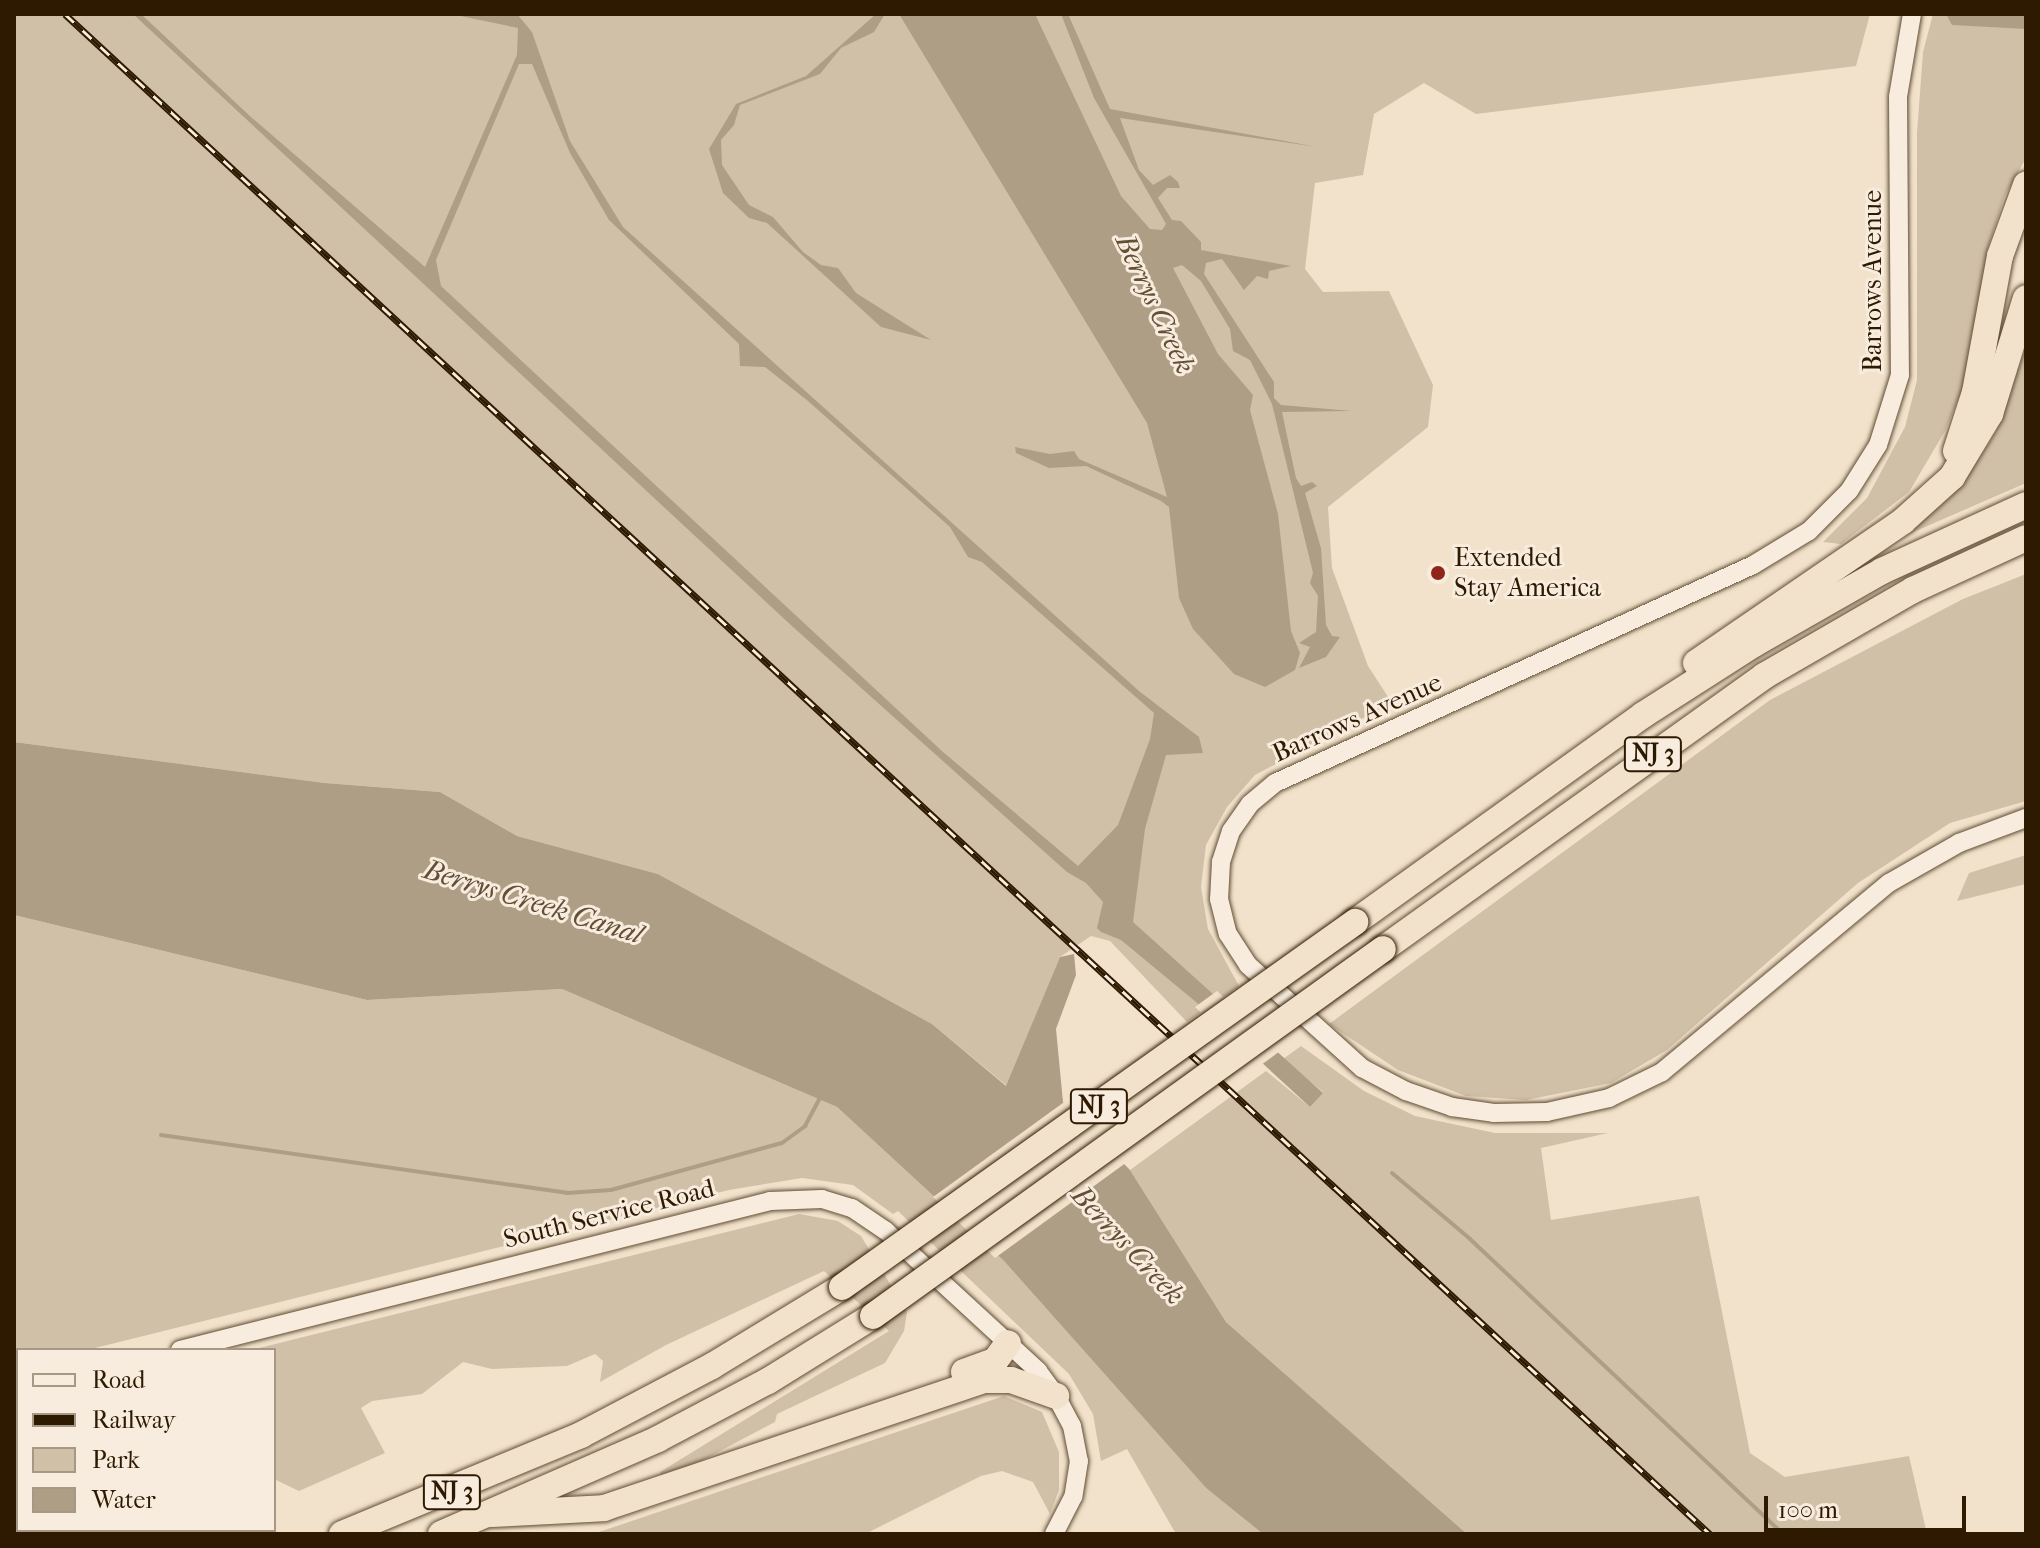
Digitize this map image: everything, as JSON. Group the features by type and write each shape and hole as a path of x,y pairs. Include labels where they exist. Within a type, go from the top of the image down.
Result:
{"highway":[{"path":"1916,511 1946,471 1967,422 2000,256 2026,185"},
{"path":"1643,715 1701,658 1916,511 1952,477 1980,435 2026,298"},
{"name":"NJ 3","path":"342,1534 581,1435 712,1366 842,1287 1643,715 1839,595 2026,505"},
{"name":"NJ 3","path":"441,1534 680,1427 873,1316 1733,697 1827,638 1936,579 2026,538"},
{"path":"1936,579 2026,554"},
{"path":"663,1489 750,1444 989,1363 1008,1343"},
{"path":"491,1514 604,1508 985,1380 1011,1380 1056,1396"}],"street":[{"name":"Barrows Avenue","path":"1912,14 1898,97 1900,375 1878,445 1849,491 1809,531 1753,565 1275,783 1250,804 1231,831 1221,862 1219,899 1228,934 1248,965 1362,1068 1406,1091 1452,1107 1494,1113 1547,1112 1609,1098 1662,1072 1889,883 1959,843 2026,818"},
{"name":"South Service Road","path":"188,1348 792,1197 833,1201 869,1218 1008,1343 1056,1396 1072,1426 1079,1461 1073,1497 1054,1534"}],"green space":[{"path":"14,14 1870,14 1856,66 1476,114 1424,83 1374,114 1363,175 1315,183 1305,269 1323,292 1389,291 1433,385 1428,427 1328,507 1332,568 1368,666 1392,703 1255,775 1227,807 1206,845 1201,887 1208,929 1239,986 1187,1022 1110,941 1091,936 1060,957 1007,1086 932,1024 658,874 517,836 440,792 325,783 14,742"},
{"path":"1933,14 2026,14 2026,158 2005,195 1988,247 1969,373 1945,431 1909,492 1841,544 1823,542 1867,498 1905,427 1917,380 1917,133 1923,52"},
{"path":"2026,347 2026,483 1909,534 1966,478 1996,432"},
{"path":"2026,574 2026,801 1950,823 1858,883 1667,1050 1611,1083 1526,1100 1466,1096 1398,1070 1329,1024 1770,700 1963,599"},
{"path":"2026,855 2026,884 1957,901 1969,873"},
{"path":"14,915 367,1000 562,989 837,1107 1004,1261 1206,1488 1263,1534 1176,1534 1127,1449 1101,1461 1093,1414 1069,1374 898,1211 893,1214 853,1185 802,1178 729,1190 95,1348 16,1348 14,1372"},
{"path":"1301,1046 1364,1091 1415,1116 1495,1133 1608,1133 1541,1148 1551,1220 1699,1196 1750,1453 1785,1477 1909,1456 1927,1534 1467,1534 1226,1322 1130,1170 1266,1071 1310,1107 1323,1092 1283,1059"},
{"path":"799,1214 838,1221 861,1236 907,1312 904,1331 885,1363 777,1414 775,1422 688,1468 662,1478 660,1472 889,1331 824,1271 666,1345 600,1382 603,1361 595,1354 567,1366 492,1369 463,1362 422,1394 372,1401 361,1408 385,1453 299,1491 276,1480 276,1348 259,1348"},
{"path":"1004,1396 1042,1412 1059,1452 1059,1490 1050,1514 1033,1482 1002,1471 981,1476 865,1534 593,1534"}],"water":[{"path":"133,14 141,14 251,117 425,267 517,55 518,28 451,14 517,14 532,32 570,141 623,227 1139,691 1199,737 1203,753 1166,755 1145,829 1133,922 1323,1093 1310,1107 1196,1002 1121,940 1101,932 1097,928 1103,902 1086,883 1067,872 793,627","holes":["519,64 532,64 570,153 609,220 739,344 740,366 765,367 808,401 950,527 968,557 982,562 1154,713 1150,739 1118,825 1078,866 943,752 441,286 436,260"]},
{"path":"876,14 885,14 874,32 841,48 820,74 740,105 734,125 721,140 722,165 749,205 773,217 803,252 821,265 838,268 856,293 931,340 881,327 767,223 749,218 723,193 709,149 736,104 806,76"},
{"name":"Berrys Creek","path":"899,14 1035,14 1121,196 1150,229 1162,230 1166,224 1094,98 1061,14 1068,14 1110,109 1317,147 1120,118 1139,170 1153,185 1170,175 1178,182 1180,188 1167,188 1158,198 1172,220 1181,221 1201,242 1201,250 1291,266 1269,271 1268,279 1257,276 1244,290 1222,259 1206,263 1204,274 1274,382 1274,398 1281,405 1352,411 1282,412 1296,478 1301,486 1312,482 1317,486 1305,493 1321,548 1326,625 1332,636 1340,637 1326,657 1299,668 1310,647 1299,643 1316,632 1318,596 1310,583 1313,573 1272,404 1250,360 1233,351 1230,329 1201,281 1182,265 1173,268 1218,354 1253,395 1250,410 1278,514 1291,631 1300,653 1295,670 1265,687 1234,674 1193,629 1179,598 1169,507 1086,466 1049,468 1016,453 1015,447 1050,454 1074,451 1079,459 1167,497 1147,423"},
{"path":"1946,14 2026,14 2026,29 1952,25"},
{"path":"14,742 325,783 440,792 517,836 658,874 932,1024 1006,1086 1060,957 1074,954 1076,975 1056,1029 1063,1102 1130,1170 1226,1322 1467,1534 1263,1534 1206,1488 1004,1261 837,1107 562,989 367,1000 14,915"}],"pier":[{"path":"1217,991 1280,1051 1257,1068 1195,1007"},
{"path":"1067,1100 1127,1162 995,1258 933,1197"}],"waterway":[{"path":"161,1135 567,1193 611,1190 782,1143 805,1126 821,1096"},
{"path":"1392,1173 1470,1239 1783,1534"}],"railway":[{"path":"65,14 1710,1534"}],"place":[{"name":"Extended Stay America","path":"1438,573"}],"water label":[{"name":"Berrys Creek Canal","path":"533,902"}]}
